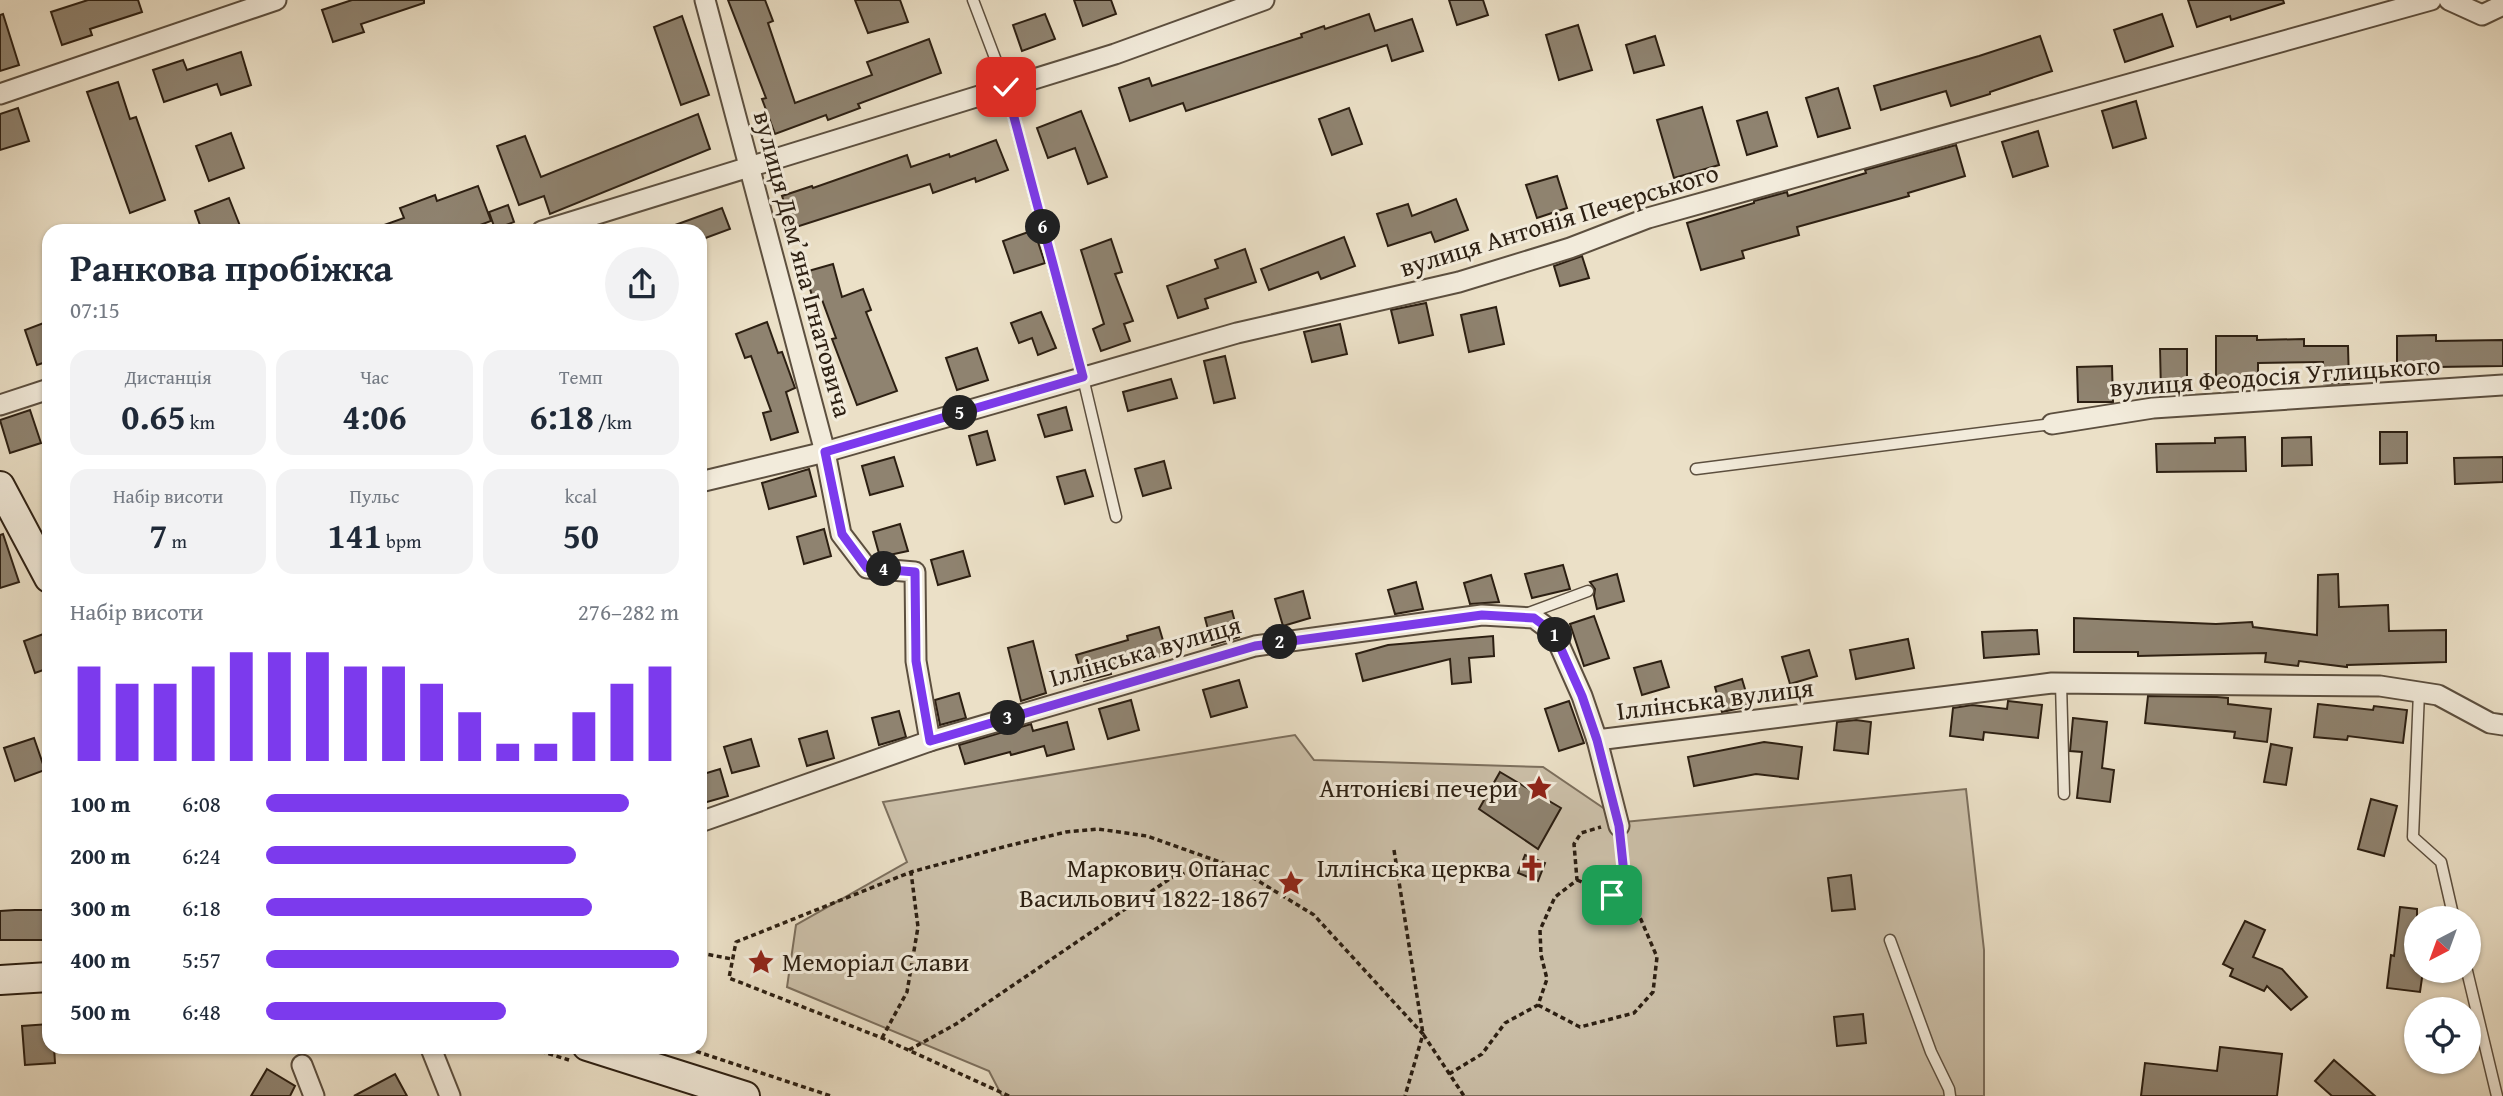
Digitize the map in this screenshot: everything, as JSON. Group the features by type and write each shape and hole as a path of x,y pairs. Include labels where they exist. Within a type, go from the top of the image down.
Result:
{"main road":[{"path":"0,486 42,566"},
{"path":"0,980 42,978"},
{"path":"612,1054 745,1096"}],"street":[{"path":"0,94 276,0"},
{"name":"вулиця Демʼяна Ігнатовича","path":"705,0 825,452 842,534 867,568 915,572 916,661 930,741"},
{"path":"563,224 1115,54 1264,0"},
{"name":"вулиця Антонія Печерського","path":"707,480 825,452 1237,333 1460,282 1570,248 1648,218 2431,0"},
{"path":"2449,0 2482,15 2503,5"},
{"name":"вулиця Феодосія Углицького","path":"2052,424 2153,408 2503,385"},
{"path":"0,405 42,391"},
{"name":"Іллінська вулиця","path":"707,820 930,741 1255,646 1482,615 1534,618 1554,633 1582,696 1597,740 2061,683 2379,686 2438,695 2490,723 2503,725"},
{"path":"1597,740 1619,826"},
{"path":"433,1054 450,1096"},
{"path":"302,1065 314,1096"}],"lane":[{"path":"973,0 1006,87 1083,377 1116,517"},
{"path":"1696,469 2052,424"},
{"path":"1517,617 1588,591"},
{"path":"2061,683 2064,794"},
{"path":"2419,692 2413,837 2441,862 2451,906"},
{"path":"1891,940 1931,1052 1950,1096"},
{"path":"2470,984 2497,1096"}],"path":[{"path":"1538,1005 1580,1027 1634,1013 1653,992 1657,957 1636,908 1626,893 1619,826"},
{"path":"1009,1096 882,1038 729,978 736,942 911,872 1019,843 1066,832 1098,829 1147,836 1237,868 1314,915 1423,1034 1464,1096"},
{"path":"1577,880 1574,844 1581,833"},
{"path":"1394,850 1423,1034 1405,1096"},
{"path":"909,1051 956,1024 1171,878 1220,861"},
{"path":"882,1038 907,992 918,927 911,872"},
{"path":"1577,880 1612,895 1626,893"},
{"path":"1449,1074 1482,1054 1505,1023 1538,1005 1547,979 1541,955 1540,930 1555,897 1577,880"},
{"path":"707,955 732,960"},
{"path":"704,1054 831,1096"}],"shaded area":[{"path":"1295,735 1314,760 1543,767 1624,822 1966,789 1984,950 1984,1096 1002,1096 989,1071 787,987 796,925 907,862 883,802"}],"building":[{"path":"88,0 138,0 142,12 90,29 92,35 62,45 51,12"},
{"path":"352,0 424,0 424,3 361,24 364,32 333,42 322,10"},
{"path":"728,0 765,0 773,21 768,23 795,103 872,75 867,62 929,39 941,73 858,104 860,108 828,120 826,115 775,134 762,99 766,98"},
{"path":"855,0 900,0 908,22 868,33"},
{"path":"1074,0 1111,0 1116,14 1083,26"},
{"path":"1449,0 1483,0 1488,15 1457,25"},
{"path":"2188,0 2283,0 2284,3 2231,20 2230,16 2197,27"},
{"path":"3,14 19,65 0,71 0,15"},
{"path":"1045,14 1055,39 1022,51 1013,25"},
{"path":"1369,14 1375,31 1412,19 1423,51 1392,61 1387,45 1186,111 1183,103 1130,121 1119,88 1149,78 1152,86 1302,37 1301,34 1324,26 1325,29"},
{"path":"2162,14 2173,46 2125,62 2114,30"},
{"path":"682,16 709,95 681,105 654,27"},
{"path":"1578,25 1592,70 1559,80 1546,35"},
{"path":"1655,36 1664,65 1634,73 1626,45"},
{"path":"2040,36 2052,71 1951,106 1946,91 1881,110 1874,86"},
{"path":"241,52 251,85 221,95 217,84 164,102 153,70 183,60 187,70"},
{"path":"118,82 130,119 136,117 165,200 130,213 87,92"},
{"path":"1838,88 1850,128 1818,137 1806,98"},
{"path":"2136,101 2146,138 2113,148 2102,111"},
{"path":"1702,107 1719,165 1674,178 1657,120"},
{"path":"18,108 29,141 0,150 0,114"},
{"path":"1349,108 1362,144 1332,155 1319,119"},
{"path":"1081,111 1107,177 1088,184 1075,148 1048,158 1037,128"},
{"path":"1767,112 1777,146 1747,155 1737,121"},
{"path":"698,114 710,149 550,214 544,196 519,205 497,146 525,136 541,177"},
{"path":"2038,131 2048,166 2013,177 2002,142"},
{"path":"231,133 244,168 209,181 196,146"},
{"path":"996,140 1008,170 933,193 930,184 793,228 782,196 907,155 911,167 949,154 950,157"},
{"path":"1956,145 1965,176 1908,193 1909,196 1797,227 1799,235 1742,251 1744,258 1701,270 1687,223 1754,201 1787,192 1788,196 1866,173 1865,170"},
{"path":"1557,176 1567,208 1537,218 1526,185"},
{"path":"478,186 491,221 483,224 387,224 404,218 400,208 435,195 437,201"},
{"path":"229,198 239,224 200,224 195,211"},
{"path":"1456,199 1468,230 1435,242 1431,232 1388,246 1377,214 1408,204 1412,216"},
{"path":"508,205 514,222 493,224 489,212"},
{"path":"722,208 730,229 707,237 707,224 678,224"},
{"path":"1034,230 1045,263 1014,273 1003,241"},
{"path":"1344,237 1355,266 1321,279 1318,272 1269,290 1261,269"},
{"path":"1111,239 1122,272 1115,274 1133,321 1124,324 1130,341 1101,351 1093,329 1104,324 1081,250"},
{"path":"1245,249 1256,282 1205,299 1208,308 1178,318 1167,286 1218,268 1215,260"},
{"path":"1582,256 1589,278 1560,286 1554,266"},
{"path":"833,264 842,297 863,289 871,310 866,312 897,391 857,405 832,339 836,338 821,297 813,299 805,272"},
{"path":"1426,303 1433,335 1399,343 1391,310"},
{"path":"1496,307 1504,344 1469,352 1461,315"},
{"path":"1041,312 1056,348 1038,355 1032,338 1019,343 1011,323"},
{"path":"767,322 795,388 786,392 798,432 771,440 763,413 771,411 751,356 745,358 736,334"},
{"path":"42,324 42,363 37,365 25,330"},
{"path":"1340,324 1347,354 1312,362 1304,332"},
{"path":"2436,335 2436,341 2503,340 2503,366 2436,367 2437,374 2397,375 2397,336"},
{"path":"2216,336 2257,336 2257,340 2304,339 2304,346 2348,346 2349,383 2324,384 2323,362 2258,363 2258,378 2216,379"},
{"path":"977,348 988,380 957,390 946,358"},
{"path":"2160,349 2187,349 2187,392 2161,393"},
{"path":"1225,356 1235,398 1214,403 1204,361"},
{"path":"2112,366 2113,402 2078,402 2077,367"},
{"path":"1171,379 1177,398 1128,411 1123,392"},
{"path":"1066,407 1072,430 1045,437 1038,415"},
{"path":"30,410 41,443 10,453 0,420"},
{"path":"987,431 995,460 977,465 969,436"},
{"path":"2380,432 2407,432 2407,463 2380,464"},
{"path":"2245,437 2246,471 2157,472 2156,444 2215,443 2215,438"},
{"path":"2311,437 2312,465 2282,466 2282,438"},
{"path":"894,457 903,486 870,495 862,466"},
{"path":"2503,457 2503,482 2455,484 2454,458"},
{"path":"1164,461 1171,488 1143,496 1135,469"},
{"path":"809,469 816,496 769,509 762,483"},
{"path":"1085,470 1093,496 1065,504 1057,477"},
{"path":"900,524 908,551 880,557 873,532"},
{"path":"824,529 831,556 804,564 797,537"},
{"path":"3,534 19,582 0,588 0,535"},
{"path":"963,551 970,576 938,585 931,560"},
{"path":"1563,565 1570,589 1532,598 1525,574"},
{"path":"1617,574 1624,601 1597,609 1595,589 1590,582"},
{"path":"2338,574 2339,607 2388,605 2389,631 2446,630 2446,662 2347,667 2299,661 2298,666 2265,662 2266,653 2138,656 2138,652 2074,652 2074,618 2216,624 2252,622 2253,627 2317,635 2318,575"},
{"path":"1491,575 1499,602 1470,604 1464,583"},
{"path":"1416,582 1423,609 1395,614 1388,590"},
{"path":"1303,591 1310,618 1283,626 1275,599"},
{"path":"1232,611 1239,637 1212,645 1205,618"},
{"path":"1594,616 1609,658 1584,666 1570,624"},
{"path":"1159,627 1167,654 1110,670 1111,674 1084,681 1076,655 1128,640 1127,636"},
{"path":"2037,630 2039,654 1984,658 1982,632"},
{"path":"42,635 42,670 35,673 24,641"},
{"path":"1493,636 1494,656 1469,658 1471,682 1452,684 1450,659 1363,681 1356,654 1388,645"},
{"path":"1908,639 1914,668 1856,679 1850,650"},
{"path":"1033,641 1046,693 1021,701 1008,648"},
{"path":"1809,650 1817,676 1790,684 1782,657"},
{"path":"1661,661 1669,687 1642,695 1634,668"},
{"path":"1742,679 1750,706 1722,712 1715,687"},
{"path":"1239,680 1247,707 1211,717 1203,690"},
{"path":"959,693 966,718 940,725 935,700"},
{"path":"2148,696 2228,698 2228,704 2271,709 2267,742 2234,738 2235,732 2145,723"},
{"path":"1131,700 1139,730 1108,739 1099,709"},
{"path":"1569,701 1584,743 1559,751 1545,709"},
{"path":"2008,701 2042,705 2038,738 1984,732 1983,740 1950,736 1953,708 1972,705 2007,709"},
{"path":"2318,704 2373,710 2374,706 2407,710 2403,743 2348,736 2347,740 2314,737"},
{"path":"899,711 906,737 879,745 872,718"},
{"path":"2073,718 2107,722 2102,768 2114,770 2110,802 2077,798 2082,752 2070,751"},
{"path":"1067,722 1074,749 1047,756 1044,746 965,764 959,745 1031,724 1033,731"},
{"path":"1837,722 1871,722 1868,754 1834,750"},
{"path":"827,731 834,758 807,766 799,739"},
{"path":"34,738 42,761 42,771 15,781 4,748"},
{"path":"751,739 759,766 732,773 724,747"},
{"path":"1764,742 1802,747 1798,779 1756,774 1694,786 1688,757"},
{"path":"2271,744 2292,748 2286,785 2264,782"},
{"path":"720,769 728,796 707,802 707,773"},
{"path":"1500,772 1561,808 1538,849 1479,809"},
{"path":"2371,799 2397,806 2384,856 2358,849"},
{"name":"Іллінська церква","path":"1525,855 1545,863 1538,881 1518,873"},
{"path":"1851,875 1855,909 1832,911 1828,878"},
{"path":"2400,907 2404,907 2404,984 2421,984 2420,992 2387,988 2391,955 2394,956"},
{"path":"42,910 42,940 0,940 0,911"},
{"path":"2245,921 2265,930 2253,957 2282,969 2307,997 2291,1010 2267,986 2264,991 2230,976 2233,969 2223,964"},
{"path":"1863,1014 1866,1043 1837,1046 1834,1017"},
{"path":"42,1025 42,1054 54,1054 55,1063 25,1065 22,1026"},
{"path":"2220,1047 2282,1054 2277,1096 2141,1096 2145,1063 2217,1071"},
{"path":"2334,1060 2375,1096 2332,1096 2315,1081"},
{"path":"267,1069 295,1086 290,1096 251,1096"},
{"path":"395,1074 407,1096 354,1096"}],"place":[{"name":"Антонієві печери","path":"1539,788"},
{"name":"Іллінська церква","path":"1532,868"},
{"name":"Маркович Опанас Васильович 1822-1867","path":"1291,883"},
{"name":"Меморіал Слави","path":"761,962"}],"route":[{"path":"1006,87 1083,377 825,452 842,534 867,568 915,572 916,661 930,741 1255,646 1482,615 1534,618 1554,633 1582,696 1597,740 1619,826 1626,893 1612,895"}]}
